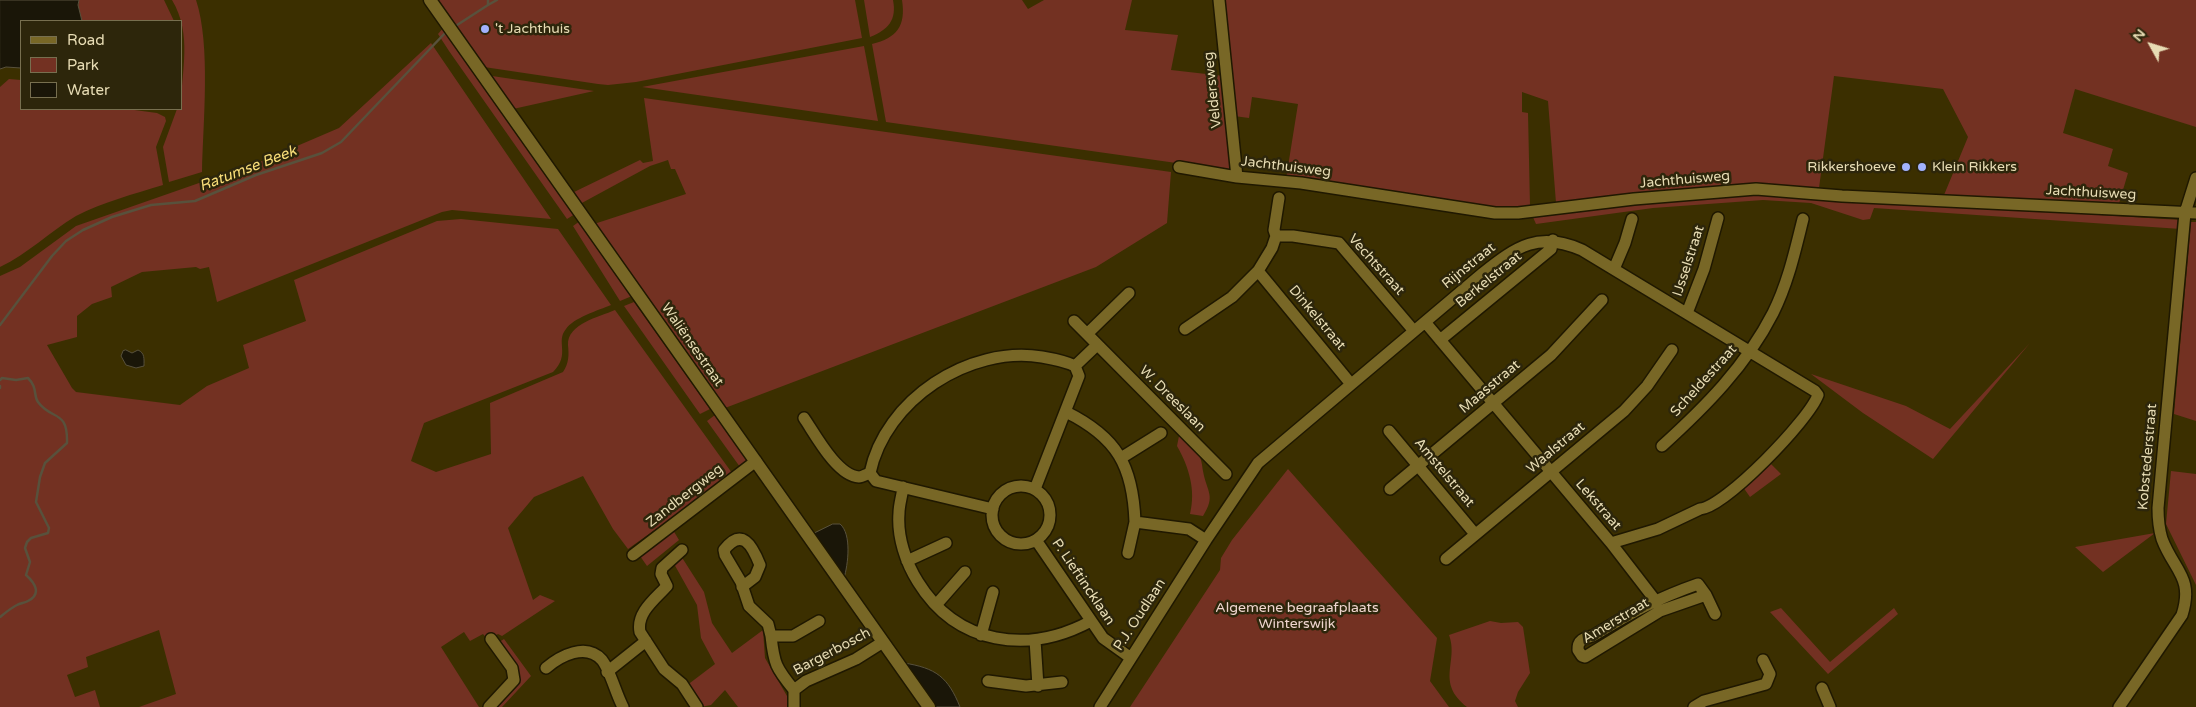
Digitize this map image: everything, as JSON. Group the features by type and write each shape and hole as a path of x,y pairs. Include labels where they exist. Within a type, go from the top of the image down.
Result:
{"street":[{"name":"Waliënsestraat","path":"430,0 929,707"},
{"name":"Veldersweg","path":"1219,0 1237,177"},
{"name":"Jachthuisweg","path":"1179,167 1237,177 1301,183 1495,213 1518,213 1634,199 1756,189 1842,196 2190,213"},
{"name":"Kobstederstraat","path":"2119,707 2182,615 2187,598 2186,584 2163,540 2159,527 2158,508 2190,213 2196,178"},
{"path":"1185,329 1232,297 1258,271 1272,248 1276,236 1274,230 1279,198"},
{"name":"IJsselstraat","path":"1687,312 1704,269 1718,218"},
{"path":"1614,269 1625,243 1632,219"},
{"name":"Scheldestraat","path":"1662,446 1702,410 1750,353 1773,312 1792,264 1803,219"},
{"name":"Vechtstraat","path":"1276,236 1293,236 1339,243 1414,331"},
{"name":"Rijnstraat","path":"1206,540 1258,463 1503,257 1530,243 1553,240 1567,243 1582,250 1808,387"},
{"name":"Berkelstraat","path":"1440,340 1551,249 1553,240"},
{"name":"Dinkelstraat","path":"1258,271 1352,384"},
{"path":"1087,334 1129,293"},
{"name":"Maasstraat","path":"1390,489 1551,355 1602,300"},
{"name":"W. Dreeslaan","path":"1074,321 1226,474"},
{"name":"Lekstraat","path":"1425,322 1550,473 1611,543 1658,529 1700,509 1706,509 1728,494 1762,464 1809,410 1818,395 1808,387"},
{"path":"1075,366 1097,345"},
{"name":"Waalstraat","path":"1446,559 1624,411 1647,386 1672,350"},
{"path":"1005,356 1031,356 1068,362 1075,366 1079,376 1066,412 1034,489 1024,486 1014,487 1004,492 997,499 993,509 876,481 870,473 872,463 885,437 899,415 921,392 954,372 979,362 1005,356"},
{"path":"1066,412 1082,420 1103,436 1121,458 1126,469 1134,495 1135,522 1128,553"},
{"path":"804,418 833,460 844,471 858,477 870,473"},
{"name":"Amstelstraat","path":"1389,431 1475,534"},
{"path":"1121,458 1161,433"},
{"name":"Zandbergweg","path":"633,555 756,461"},
{"path":"903,487 898,514 906,560 925,594 950,618 981,635 1003,639 1035,640 1073,631 1091,621"},
{"name":"P. Lieftincklaan","path":"993,509 993,520 997,531 1005,539 1020,543 1036,540 1045,531 1050,520 1047,502 1034,489"},
{"path":"1135,522 1189,528 1206,540"},
{"name":"P. Lieftincklaan","path":"1036,540 1103,638 1131,658"},
{"name":"P.J. Oudlaan","path":"1100,707 1206,540"},
{"path":"906,560 946,543"},
{"name":"Amerstraat","path":"1611,543 1655,600"},
{"path":"682,550 662,568 661,574 667,586 640,616 640,632 664,669 682,684 697,707"},
{"path":"936,605 965,572"},
{"name":"Amerstraat","path":"1698,584 1706,595 1660,611 1586,657 1579,653 1578,644 1583,640 1632,611 1655,600 1698,584"},
{"path":"742,587 749,606 768,624 771,636 793,636 819,621"},
{"path":"981,635 994,592"},
{"path":"1706,595 1715,614"},
{"name":"Bargerbosch","path":"771,636 774,660 778,669 794,690 794,707"},
{"path":"489,707 514,680 512,668 491,639"},
{"path":"1035,640 1038,686"},
{"path":"607,672 646,641"},
{"name":"Bargerbosch","path":"794,690 806,681 856,659 883,642"},
{"path":"546,668 558,657 576,652 590,652 601,660 622,707"},
{"path":"1702,705 1766,684 1770,674 1763,660"},
{"path":"988,681 1012,685 1038,686 1062,682"},
{"path":"1822,688 1830,707"}],"green space":[{"path":"79,0 164,0 174,20 82,20 78,5"},
{"path":"172,0 196,0 201,18 205,61 202,172 169,182 163,147 177,110 182,110 184,40 182,20 180,20"},
{"path":"434,0 855,0 862,38 636,82 608,85 484,67"},
{"path":"864,0 893,0 894,13 890,23 882,31 870,37"},
{"path":"902,0 1022,0 1028,9 1044,0 1132,0 1125,30 1178,35 1171,70 1224,76 1233,171 886,122 872,44 888,38 898,30 903,17"},
{"path":"1223,0 2196,0 2196,127 2075,89 2063,133 2113,149 2108,166 2128,173 2118,207 1944,195 1968,137 1943,89 1834,76 1819,188 1734,185 1556,203 1548,101 1522,92 1522,112 1528,113 1530,206 1489,207 1286,179 1298,104 1252,97 1249,118 1234,116"},
{"path":"444,27 575,214 567,219 449,51 438,34"},
{"path":"431,43 551,219 452,210 442,212 217,302 209,267 142,272 111,287 112,297 92,304 77,316 77,337 47,345 72,388 76,392 180,405 207,386 249,368 243,345 306,321 294,280 437,221 461,219 558,229 611,305 580,318 569,325 563,334 561,360 553,372 424,423 411,461 436,472 491,454 490,403 563,372 568,359 569,338 573,332 585,322 615,310 732,473 628,549 613,529 583,476 534,497 508,528 533,600 540,595 555,601 502,636 498,634 488,640 483,634 470,641 464,632 441,647 479,707 139,707 176,694 159,630 86,657 88,667 67,675 75,697 95,690 100,707 0,707 0,276 20,267 76,226 262,161 339,128"},
{"path":"864,46 878,121 642,87"},
{"path":"489,76 492,76 594,91 513,109"},
{"path":"9,79 20,80 20,110 134,110 157,113 165,117 166,121 156,147 163,185 108,202 76,216 20,256 0,267 0,87"},
{"path":"644,98 1171,172 1167,223 1096,267 725,408 594,224 686,194 675,169 671,169 668,160 650,166 580,204 572,193 640,160 643,163 653,161"},
{"path":"1755,194 2181,220 2181,229 1874,208 1870,219 1863,220 1811,203 1763,200 1653,208 1536,224 1532,215"},
{"path":"580,221 632,296 620,301 573,226"},
{"path":"2191,222 2196,222 2196,421 2174,414"},
{"path":"634,302 710,409 700,414 624,306"},
{"path":"2030,343 1933,459 1863,413 1811,374 1906,406 1950,429"},
{"path":"715,415 748,462 740,467 707,421"},
{"path":"1179,436 1195,450 1201,461 1210,498 1203,516 1190,514 1192,487 1188,470 1177,446"},
{"path":"1769,462 1781,474 1750,497 1743,487"},
{"name":"Algemene begraafplaats Winterswijk","path":"1288,469 1437,638 1430,681 1449,707 1130,707 1220,570 1221,558 1232,540"},
{"path":"2171,471 2196,474 2196,585 2166,524"},
{"path":"673,530 679,540 647,566 640,556"},
{"path":"2155,533 2103,572 2075,547"},
{"path":"681,556 704,592 712,623 732,653 763,630 765,658 787,696 788,707 738,707 725,690 711,705 700,707 686,686 715,664 701,638 697,605 673,562"},
{"path":"1781,608 1830,662 1894,608 1898,614 1828,674 1770,612"},
{"path":"1490,621 1501,623 1518,622 1523,627 1530,673 1518,692 1515,701 1518,707 1467,707 1457,698 1452,689 1450,672 1452,654 1449,635"},
{"path":"504,639 531,676 502,707 489,707 514,680 496,644"}],"water":[{"path":"0,0 79,0 78,5 82,20 20,20 20,68 6,67 0,69"},
{"path":"126,350 132,353 140,351 144,356 144,366 136,368 126,365 121,356 123,351"},
{"path":"833,524 840,524 844,529 848,542 848,558 844,578 813,534"},
{"path":"904,663 933,671 951,688 960,707 935,707"}],"waterway":[{"name":"Ratumse Beek","path":"454,27 488,5 488,0"},
{"path":"488,5 497,0"},
{"name":"Ratumse Beek","path":"0,325 52,256 66,241 83,230 112,217 151,205 195,201 256,175 322,153 341,142 447,31"},
{"name":"Ratumse Beek","path":"0,380 2,378 16,380 28,378 33,385 38,402 43,408 62,420 67,432 67,443 45,463 40,477 36,502 49,528 48,533 31,538 25,548 30,562 26,575 36,588 35,595 0,617"}],"place":[{"name":"'t Jachthuis","path":"485,29"},
{"name":"Rikkershoeve","path":"1906,167"},
{"name":"Klein Rikkers","path":"1922,167"}]}
